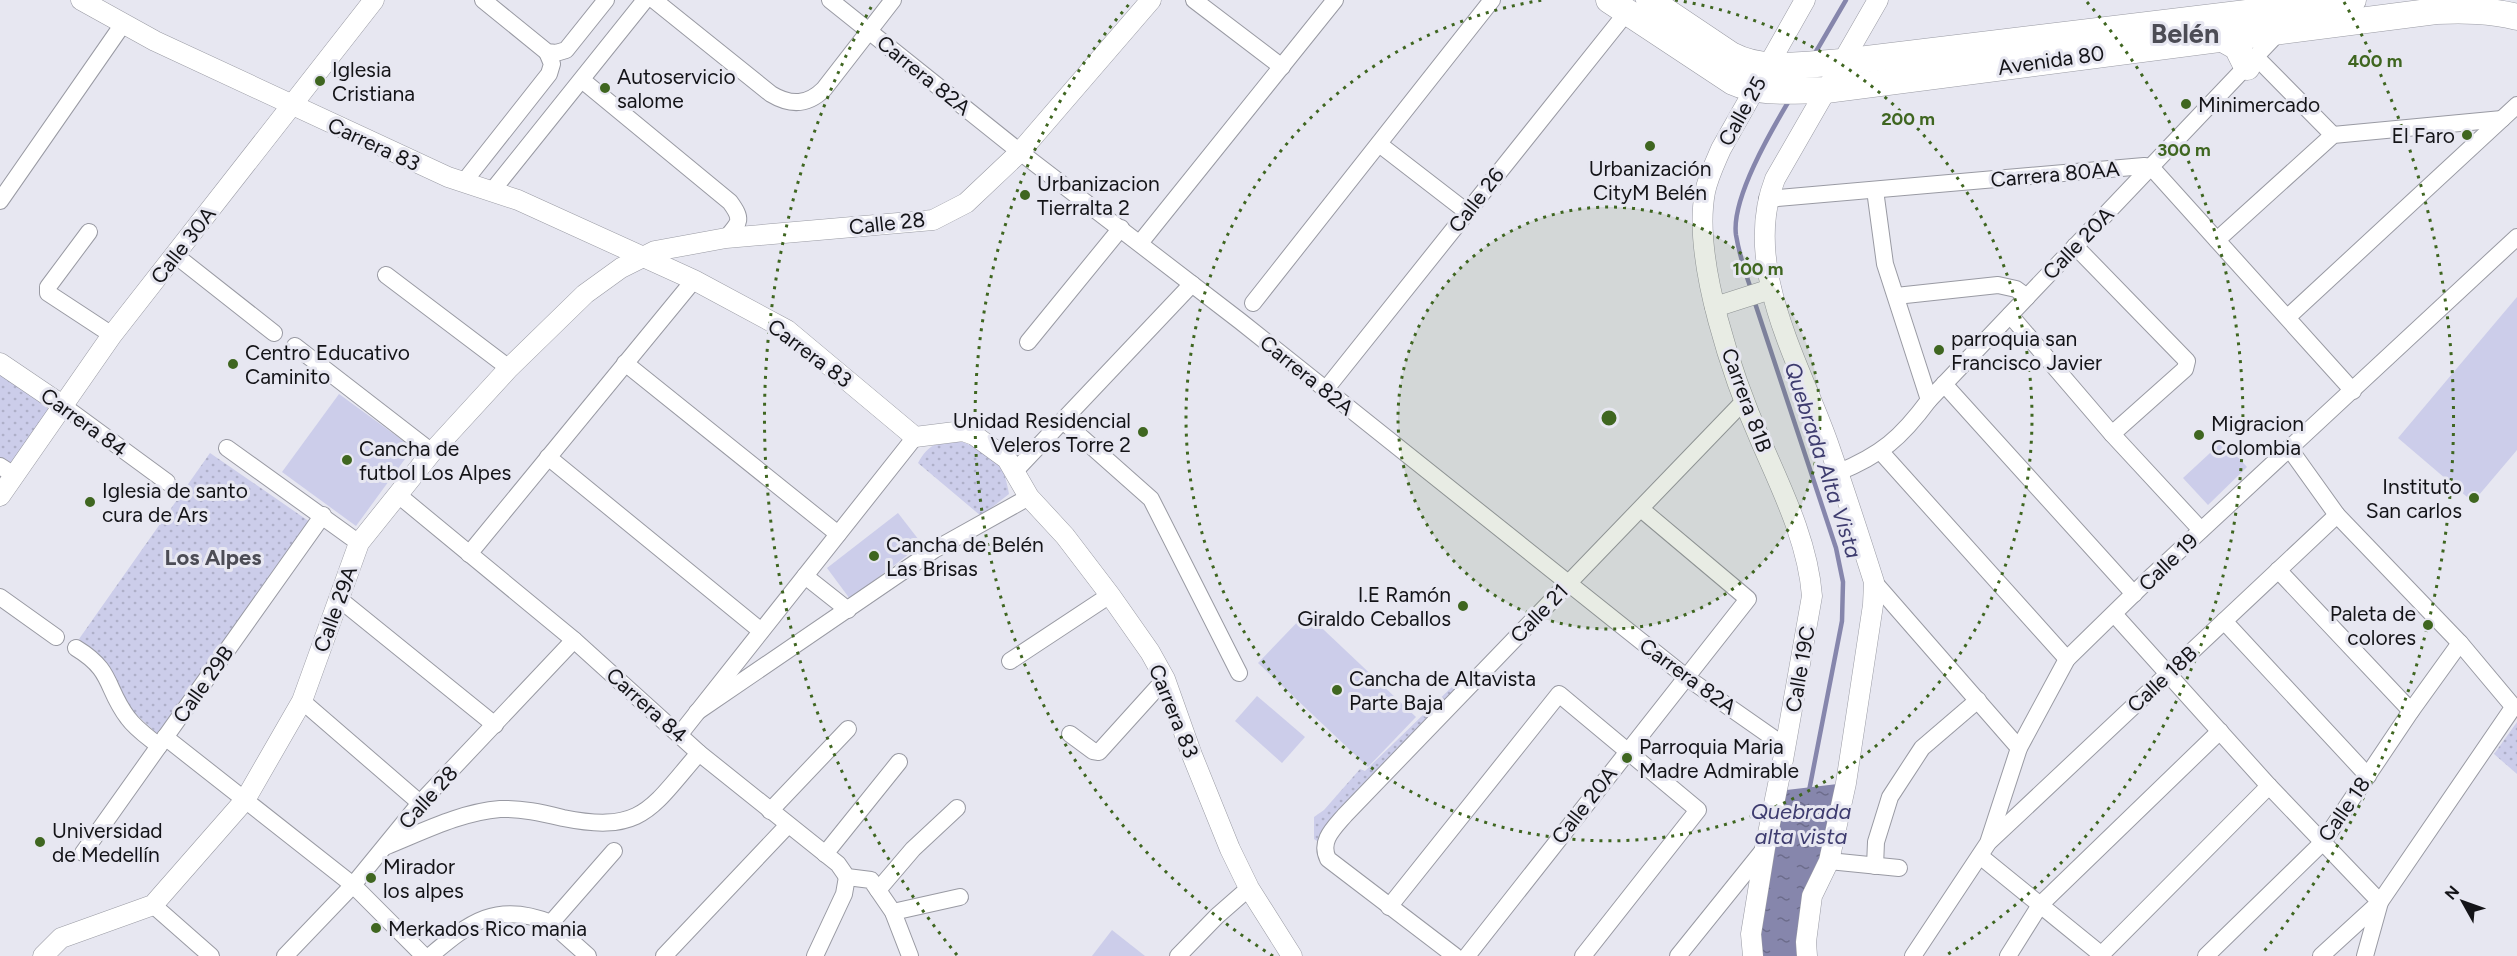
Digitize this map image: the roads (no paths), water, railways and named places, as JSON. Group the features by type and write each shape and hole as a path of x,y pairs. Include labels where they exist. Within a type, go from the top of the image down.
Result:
{"main road":[{"name":"Avenida 80","path":"1646,5 1733,82 1770,78 1836,62 2308,3 2353,0"},
{"name":"Avenida 80","path":"1646,5 1770,78 1820,90 2436,11 2466,9 2517,16"},
{"path":"2221,38 2237,47 2252,62"}],"street":[{"name":"Carrera 83","path":"81,0 123,24 291,106 464,183 518,200 694,280 786,330 915,437 963,431 974,435 1007,459 1029,497 1065,536 1150,652 1165,679 1200,776 1230,849 1249,888 1292,956"},
{"name":"Calle 30A","path":"0,496 7,471 62,405 112,335 374,0"},
{"path":"464,183 549,74 552,64 547,52 483,0"},
{"path":"547,52 556,53 566,50 606,0"},
{"path":"492,191 645,0"},
{"path":"654,0 771,94 786,101 798,103 816,96 824,89 893,0"},
{"name":"Carrera 82A","path":"830,0 1020,152 1326,389 1567,585 1686,677 1786,747"},
{"name":"Calle 28","path":"640,256 655,251 726,238 933,220 966,203 1020,152 1151,0"},
{"path":"1194,0 1282,67"},
{"path":"1140,243 1335,0"},
{"path":"1253,303 1492,0"},
{"name":"Calle 25","path":"1702,230 1709,175 1733,125 1770,78 1805,0"},
{"path":"1807,956 1806,942 1812,896 1829,861 1846,783 1873,605 1874,582 1837,473 1769,295 1764,251 1767,199 1775,178 1820,90 1878,0"},
{"name":"Calle 20A","path":"1837,473 1881,452 1907,429 1944,384 2308,3"},
{"name":"Calle 26","path":"1326,389 1467,212 1646,5"},
{"path":"0,201 123,24"},
{"path":"2252,62 2333,135"},
{"path":"582,80 730,202 739,215 739,221 726,238"},
{"path":"2288,317 2517,105"},
{"path":"2217,240 2333,135 2502,119"},
{"path":"1379,144 1467,212"},
{"name":"Carrera 80AA","path":"1767,199 2151,167 2353,391"},
{"path":"1875,190 1885,264 1929,400"},
{"path":"1028,342 1121,228"},
{"name":"Carrera 81B","path":"1702,230 1720,311 1744,401 1784,496 1808,566"},
{"path":"89,232 48,287 48,293 112,335"},
{"name":"Calle 19","path":"1912,956 1984,849 2019,747 2067,659 2201,530 2517,237"},
{"path":"2075,246 2187,361 2185,369 2112,434"},
{"path":"175,255 274,333"},
{"name":"Calle 29A","path":"43,956 61,938 153,905 245,800 302,701 359,543 432,452 509,368 585,294 640,256"},
{"path":"386,275 509,368"},
{"path":"469,554 694,280"},
{"path":"1015,471 1192,284"},
{"path":"1896,296 1998,285 2016,289 2027,297"},
{"path":"1720,311 1769,295"},
{"path":"2010,315 2112,434 2201,530"},
{"path":"295,346 432,452"},
{"name":"Carrera 84","path":"0,363 167,482"},
{"path":"625,363 838,534"},
{"path":"1944,384 2134,594"},
{"name":"Calle 21","path":"1389,907 1328,859 1326,840 1345,815 1744,401"},
{"path":"1063,421 1151,499 1239,673"},
{"path":"680,734 915,437"},
{"path":"227,448 359,543"},
{"path":"2289,448 2337,515 2460,643 2510,700 2512,709 2380,902 2321,956"},
{"path":"1881,452 2067,659"},
{"path":"548,457 761,631"},
{"name":"Carrera 84","path":"397,494 574,640 699,753 838,864 847,877"},
{"path":"697,712 934,550 1029,497"},
{"name":"Calle 20A","path":"1467,956 1627,750 1748,600 1641,509"},
{"name":"Calle 29B","path":"83,853 323,515"},
{"name":"Calle 18B","path":"1984,849 2337,515"},
{"name":"Calle 19C","path":"1678,956 1765,848 1786,747 1812,596 1808,566"},
{"path":"2278,570 2411,711"},
{"path":"805,576 848,610"},
{"path":"1874,582 2019,747"},
{"path":"1010,661 1110,596"},
{"path":"0,597 56,637"},
{"path":"338,598 495,725"},
{"path":"2114,614 2269,786 2380,902"},
{"path":"2224,621 2368,776"},
{"name":"Calle 28","path":"285,956 353,885 420,803 574,640"},
{"name":"Calle 18","path":"2206,956 2323,842 2411,711 2460,643"},
{"path":"76,648 97,663 105,673 127,717 245,800 353,885 424,956"},
{"path":"1070,734 1093,751 1099,752 1165,679"},
{"path":"1455,956 1389,907 1559,694 1698,810 1583,956"},
{"path":"1875,866 1876,842 1890,797 1922,748 1978,700"},
{"path":"302,701 420,803"},
{"path":"770,811 848,729"},
{"path":"2008,956 2040,905 2220,731"},
{"path":"383,848 453,820 500,809 528,810 581,821 612,823 634,819 654,805 699,753"},
{"path":"825,854 899,762"},
{"path":"1984,849 2040,905 2102,955 2269,786"},
{"path":"878,890 913,849 957,808"},
{"path":"664,956 788,825"},
{"path":"1752,956 1751,934 1765,848"},
{"path":"551,923 614,851"},
{"path":"1829,861 1899,868"},
{"path":"817,955 844,894 847,877 871,880 893,912 910,956"},
{"path":"1178,956 1249,888"},
{"path":"893,912 960,897"},
{"path":"2365,956 2380,902"},
{"path":"153,905 211,956"},
{"path":"430,956 452,937 488,916 505,914 527,916 551,923 588,956"}],"water":[{"name":"Quebrada alta vista","path":"1846,783 1812,896 1812,956 1753,956 1770,792"}],"waterway":[{"name":"Quebrada Alta Vista","path":"1814,55 1846,0"},
{"name":"Quebrada Alta Vista","path":"1751,289 1737,242 1736,220 1754,166 1790,99"},
{"name":"Quebrada Alta Vista","path":"1754,300 1836,548 1843,582 1842,621 1809,791"}],"place":[{"name":"Iglesia Cristiana","path":"320,81"},
{"name":"Autoservicio salome","path":"605,88"},
{"name":"Minimercado","path":"2186,104"},
{"name":"El Faro","path":"2467,135"},
{"name":"Urbanización CityM Belén","path":"1650,146"},
{"name":"Urbanizacion Tierralta 2","path":"1025,195"},
{"name":"parroquia san Francisco Javier","path":"1939,350"},
{"name":"Centro Educativo Caminito","path":"233,364"},
{"name":"Unidad Residencial Veleros Torre 2","path":"1143,432"},
{"name":"Migracion Colombia","path":"2199,435"},
{"name":"Cancha de futbol Los Alpes","path":"347,460"},
{"name":"Instituto San carlos","path":"2474,498"},
{"name":"Iglesia de santo cura de Ars","path":"90,502"},
{"name":"Cancha de Belén Las Brisas","path":"874,556"},
{"name":"I.E Ramón Giraldo Ceballos","path":"1463,606"},
{"name":"Paleta de colores","path":"2428,625"},
{"name":"Cancha de Altavista Parte Baja","path":"1337,690"},
{"name":"Parroquia Maria Madre Admirable","path":"1627,758"},
{"name":"Universidad de Medellín","path":"40,842"},
{"name":"Mirador los alpes","path":"371,878"},
{"name":"Merkados Rico mania","path":"376,928"}],"district":[{"name":"Belén","path":"2185,33"},
{"name":"Los Alpes","path":"213,557"}]}
